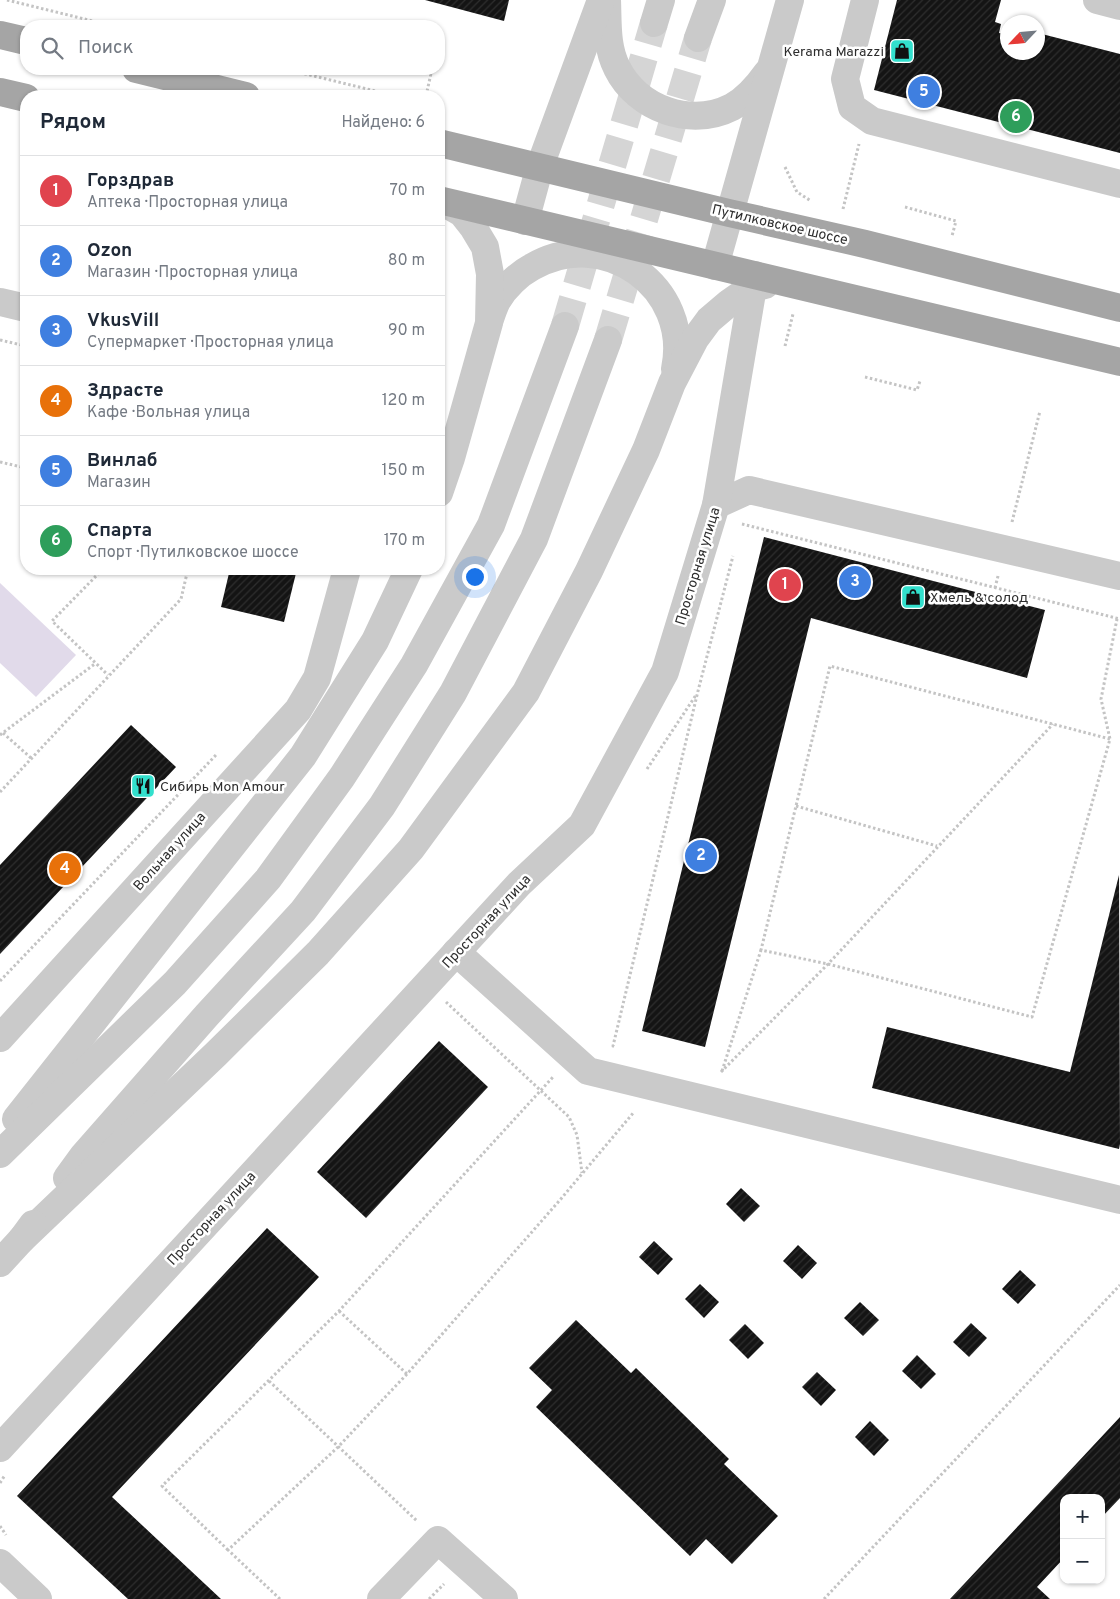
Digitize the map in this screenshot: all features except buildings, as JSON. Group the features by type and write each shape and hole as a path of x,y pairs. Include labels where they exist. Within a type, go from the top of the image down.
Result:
{"main road":[{"path":"0,35 20,40"},
{"path":"160,75 222,90"},
{"path":"0,92 20,97"},
{"name":"Путилковское шоссе","path":"445,144 865,244 1120,308"},
{"path":"445,201 715,266 762,281 1120,362"}],"street":[{"path":"525,220 540,166 601,0"},
{"path":"607,0 609,42 617,68 632,90 653,106 679,115 706,115 731,107 753,92 770,69"},
{"path":"698,38 712,0"},
{"path":"715,266 790,0"},
{"path":"865,0 845,79 852,107 865,117 872,121 1120,184"},
{"path":"1097,0 1120,6"},
{"path":"445,203 462,213 485,247 490,274 488,322"},
{"path":"445,476 488,322 498,301 510,284 525,271 542,261 562,255 582,253 602,255 621,261 653,285 665,302 673,320 677,340 677,360 672,383"},
{"path":"0,1263 22,1239 216,1054 318,953 412,849 526,692 590,571 646,450 672,383 694,340 709,320 748,289 762,281"},
{"name":"Просторная улица","path":"0,1448 519,884 582,825 665,672 716,505 762,281"},
{"path":"0,302 20,307"},
{"path":"0,1154 175,983 268,879 342,777 414,665 491,524 565,326"},
{"path":"22,1239 83,1156 207,1015 303,911 382,806 453,693 534,538 608,340"},
{"path":"716,505 749,490 1120,576"},
{"name":"Вольная улица","path":"0,1038 298,710 317,678 345,575"},
{"path":"0,1138 303,756 375,641 407,575"},
{"path":"456,952 588,1071 1120,1200"},
{"path":"381,1599 438,1540 504,1599"},
{"path":"0,1563 38,1599"}],"path":[{"path":"7,0 89,20"},
{"path":"310,75 371,90"},
{"path":"427,90 431,75"},
{"path":"844,209 857,153"},
{"path":"904,207 956,220 952,236"},
{"path":"785,346 794,310"},
{"path":"0,340 20,345"},
{"path":"866,377 917,390 920,380"},
{"path":"995,588 1040,411"},
{"path":"0,462 20,467"},
{"path":"738,533 749,490"},
{"path":"741,524 1119,619 1101,698 1110,739 1032,1017 828,964 761,950"},
{"path":"622,1048 613,1046 734,552"},
{"path":"97,575 52,621 108,675"},
{"path":"0,792 181,599 187,575"},
{"path":"31,758 1,734 96,663"},
{"path":"722,1072 761,950 830,666 1110,739"},
{"path":"722,1072 828,964 1053,724"},
{"path":"0,981 212,758 220,753"},
{"path":"796,806 937,846"},
{"path":"444,1001 569,1116 577,1135 582,1174"},
{"path":"712,1070 731,1074"},
{"path":"280,1599 162,1486 339,1311 540,1089 558,1072"},
{"path":"228,1550 338,1447 407,1374 638,1107"},
{"path":"824,1599 1120,1285"},
{"path":"339,1311 407,1374"},
{"path":"269,1381 438,1540"}],"shaded area":[{"path":"0,583 76,655 36,697 0,663"}],"tunnel":[{"path":"565,326 654,23"},
{"path":"608,340 698,38"}],"place":[{"name":"Kerama Marazzi","path":"902,51"},
{"name":"Винлаб","path":"924,92"},
{"name":"Спарта","path":"1016,117"},
{"name":"VkusVill","path":"855,582"},
{"name":"Горздрав","path":"785,585"},
{"name":"Хмель & солод","path":"913,597"},
{"name":"Сибирь Mon Amour","path":"143,786"},
{"name":"Ozon","path":"701,856"},
{"name":"Здрасте","path":"65,869"}]}
